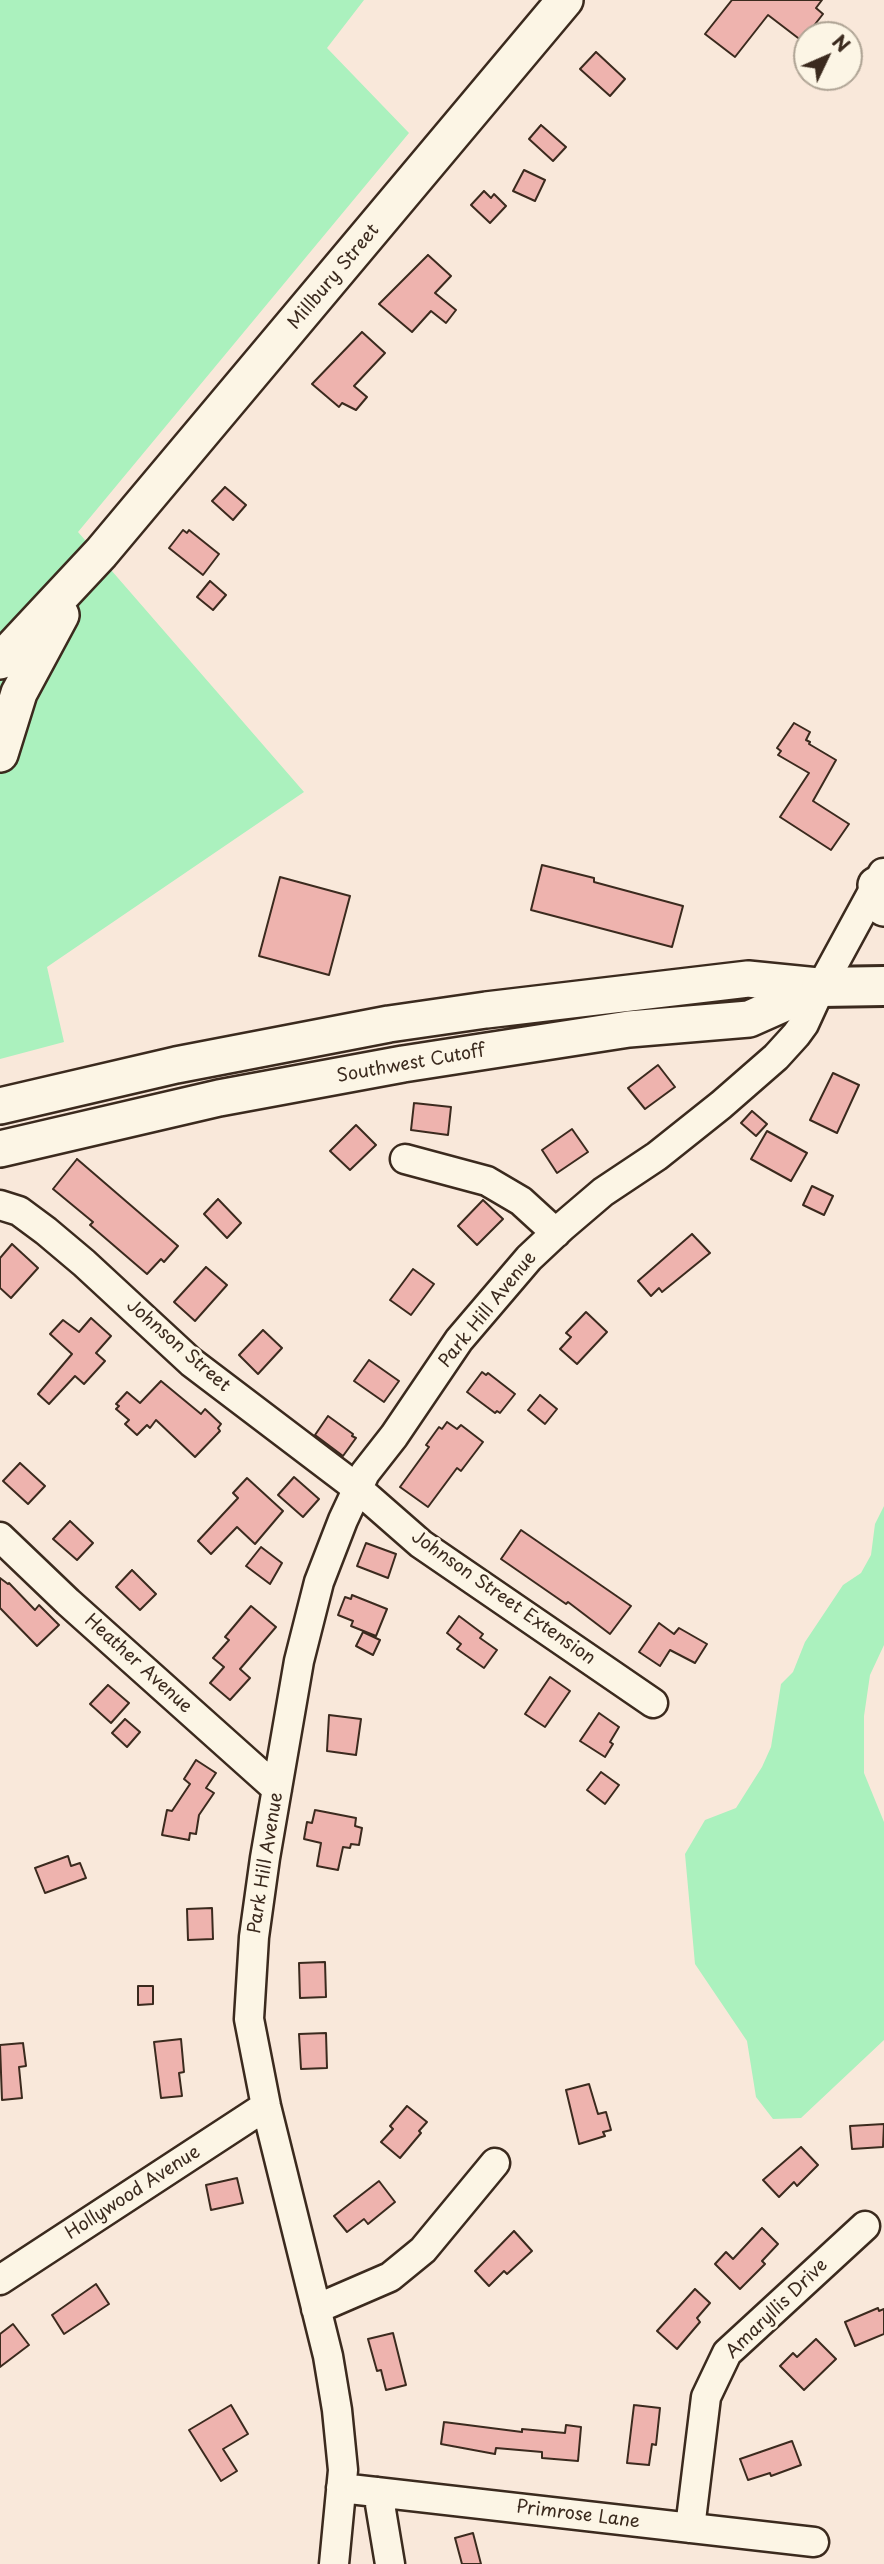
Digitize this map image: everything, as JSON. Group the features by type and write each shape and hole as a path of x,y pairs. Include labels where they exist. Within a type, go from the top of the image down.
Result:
{"highway":[{"name":"Southwest Cutoff","path":"821,987 884,986"}],"main road":[{"name":"Millbury Street","path":"0,661 101,553 565,0"},
{"name":"Millbury Street","path":"0,754 19,694 57,621 101,553"},
{"name":"Southwest Cutoff","path":"0,1106 176,1065 331,1035 486,1010 748,979 821,987"},
{"name":"Southwest Cutoff","path":"0,1149 219,1098 342,1075 629,1029 749,1018 821,987"},
{"path":"331,1035 342,1075"}],"street":[{"name":"Park Hill Avenue","path":"334,2564 343,2470 337,2410 328,2356 265,2106 253,2048 249,2000 258,1903 291,1703 312,1608 326,1561 365,1473 394,1436 459,1340 528,1258 556,1233 603,1192 657,1157 776,1057 804,1024 821,987 881,888"},
{"path":"405,1159 487,1181 522,1201 556,1233"},
{"name":"Johnson Street","path":"0,1205 19,1211 46,1231 191,1362 357,1488"},
{"name":"Johnson Street Extension","path":"357,1488 421,1544 653,1703"},
{"name":"Heather Avenue","path":"0,1537 68,1602 277,1789"},
{"name":"Hollywood Avenue","path":"0,2280 265,2106"},
{"path":"316,2309 390,2277 423,2250 495,2163"},
{"name":"Amaryllis Drive","path":"690,2528 706,2397 727,2353 865,2225"},
{"name":"Primrose Lane","path":"341,2488 814,2543"},
{"path":"378,2492 390,2564"}],"green space":[{"path":"0,0 364,0 327,48 409,133 78,532 304,792 47,967 64,1042 0,1059"},
{"path":"884,1506 884,1645 870,1675 864,1716 864,1773 884,1822 884,2040 801,2118 773,2119 756,2097 747,2041 695,1964 685,1854 705,1820 736,1808 762,1767 771,1747 781,1684 793,1672 805,1642 843,1585 861,1573 871,1555 875,1524"}],"building":[{"path":"732,0 822,0 816,8 823,14 818,21 793,21 793,34 768,15 735,57 705,34"},
{"path":"596,52 625,79 610,96 580,69"},
{"path":"541,125 566,147 553,161 529,139"},
{"path":"524,170 545,180 535,201 513,191"},
{"path":"484,191 491,198 494,194 506,206 490,223 471,205"},
{"path":"428,255 451,276 435,293 456,310 446,323 431,311 412,332 379,304"},
{"path":"362,332 385,353 354,386 367,397 356,410 342,403 339,407 312,384"},
{"path":"225,487 246,505 233,520 212,501"},
{"path":"183,530 187,533 189,530 219,554 203,575 169,548"},
{"path":"210,581 226,595 213,610 197,597"},
{"path":"794,723 810,732 806,740 809,744 836,760 813,801 849,824 831,850 780,817 809,773 778,755 781,751 777,748"},
{"path":"542,865 683,906 672,947 531,910"},
{"path":"280,877 350,896 329,975 259,956"},
{"path":"658,1065 675,1087 645,1109 628,1088"},
{"path":"833,1073 859,1085 837,1133 810,1120"},
{"path":"414,1103 451,1107 448,1135 411,1130"},
{"path":"752,1111 767,1124 756,1136 741,1123"},
{"path":"356,1125 376,1145 350,1170 330,1151"},
{"path":"572,1129 588,1152 557,1173 542,1150"},
{"path":"767,1131 807,1153 791,1181 751,1159"},
{"path":"77,1159 178,1246 164,1262 161,1259 147,1274 90,1225 93,1222 53,1189"},
{"path":"812,1186 833,1196 824,1215 803,1205"},
{"path":"218,1199 241,1223 227,1238 204,1214"},
{"path":"483,1200 503,1219 477,1245 458,1226"},
{"path":"692,1234 710,1253 662,1292 659,1288 651,1296 638,1281"},
{"path":"12,1244 38,1268 11,1298 0,1288 0,1258"},
{"path":"206,1267 227,1285 195,1321 174,1302"},
{"path":"413,1269 434,1284 411,1315 390,1300"},
{"path":"586,1312 607,1332 577,1364 560,1349 571,1337 566,1333"},
{"path":"91,1318 111,1336 96,1353 105,1361 84,1384 75,1376 49,1404 38,1394 72,1354 50,1334 63,1320 79,1332"},
{"path":"263,1330 282,1348 258,1374 239,1355"},
{"path":"369,1360 399,1381 384,1402 354,1381"},
{"path":"482,1372 486,1375 488,1373 515,1394 500,1413 495,1413 467,1392"},
{"path":"161,1381 201,1414 205,1409 221,1424 218,1428 220,1431 195,1457 156,1420 150,1428 147,1425 137,1435 125,1424 129,1420 116,1409 119,1406 116,1404 127,1392 140,1403"},
{"path":"540,1395 557,1409 545,1424 528,1410"},
{"path":"328,1416 356,1438 343,1456 315,1435"},
{"path":"447,1422 457,1429 461,1425 483,1442 461,1471 457,1468 428,1507 400,1487 429,1447 426,1445 439,1427 442,1429"},
{"path":"20,1463 45,1486 28,1504 3,1481"},
{"path":"294,1477 319,1499 303,1517 278,1495"},
{"path":"247,1478 283,1511 255,1544 237,1527 211,1554 198,1541 238,1498 233,1493"},
{"path":"70,1521 93,1543 77,1560 53,1539"},
{"path":"521,1530 631,1606 610,1634 568,1602 566,1604 501,1559"},
{"path":"366,1543 396,1554 388,1578 357,1566"},
{"path":"261,1547 282,1563 270,1584 246,1566"},
{"path":"132,1570 156,1594 140,1610 116,1587"},
{"path":"0,1578 9,1583 35,1610 39,1605 59,1625 37,1646 0,1608"},
{"path":"352,1595 387,1609 376,1636 351,1626 353,1621 338,1615 345,1597 351,1599"},
{"path":"251,1606 276,1627 240,1669 250,1678 230,1700 210,1683 224,1667 213,1658 229,1640 225,1637"},
{"path":"459,1616 483,1634 480,1638 497,1650 484,1668 457,1649 461,1644 447,1633"},
{"path":"659,1623 674,1634 679,1628 707,1644 695,1663 670,1650 660,1666 639,1652"},
{"path":"363,1632 380,1640 373,1655 356,1646"},
{"path":"550,1677 570,1691 545,1727 525,1714"},
{"path":"108,1685 129,1703 111,1723 90,1704"},
{"path":"599,1713 619,1727 605,1757 580,1741"},
{"path":"329,1715 361,1719 356,1755 327,1751"},
{"path":"125,1719 140,1732 127,1747 112,1733"},
{"path":"196,1760 216,1773 206,1788 214,1793 199,1815 196,1834 190,1833 189,1840 162,1835 167,1810 172,1811 190,1784 184,1779"},
{"path":"601,1772 619,1785 605,1804 587,1790"},
{"path":"315,1810 356,1818 355,1826 362,1828 359,1845 343,1847 338,1870 317,1866 321,1843 304,1839 307,1822 312,1823"},
{"path":"68,1856 71,1866 80,1863 86,1878 45,1893 35,1868"},
{"path":"212,1908 213,1939 188,1940 187,1909"},
{"path":"325,1962 326,1997 300,1998 299,1963"},
{"path":"138,1986 153,1986 153,2004 138,2005"},
{"path":"326,2033 327,2068 301,2069 299,2034"},
{"path":"181,2039 184,2072 179,2073 182,2096 161,2098 154,2042"},
{"path":"23,2043 26,2066 19,2067 22,2098 2,2100 0,2045"},
{"path":"589,2084 598,2114 606,2112 611,2130 603,2132 605,2136 579,2144 566,2090"},
{"path":"407,2106 427,2122 400,2158 381,2142 393,2129 390,2126"},
{"path":"884,2124 883,2147 852,2149 850,2126"},
{"path":"801,2147 818,2165 797,2186 794,2182 779,2197 763,2180"},
{"path":"237,2178 243,2203 211,2210 206,2185"},
{"path":"379,2181 395,2202 368,2224 364,2219 347,2232 334,2216"},
{"path":"762,2228 778,2244 762,2261 765,2264 740,2289 715,2264 726,2252 733,2259"},
{"path":"514,2231 532,2251 507,2274 504,2271 489,2286 475,2271"},
{"path":"96,2284 109,2304 64,2334 52,2315"},
{"path":"695,2289 710,2303 697,2318 700,2322 677,2349 657,2331"},
{"path":"878,2308 879,2311 884,2309 884,2334 855,2346 845,2322"},
{"path":"13,2324 29,2345 0,2367 0,2334"},
{"path":"393,2333 406,2385 386,2390 381,2370 377,2371 368,2339"},
{"path":"816,2339 836,2359 804,2390 780,2366 793,2353 797,2357"},
{"path":"231,2405 248,2434 223,2449 237,2471 221,2481 189,2430"},
{"path":"634,2405 660,2408 656,2445 652,2444 649,2465 627,2463"},
{"path":"444,2422 522,2432 522,2429 565,2433 566,2425 581,2427 578,2461 542,2458 542,2452 496,2448 495,2454 441,2444"},
{"path":"792,2441 801,2465 771,2476 770,2473 748,2480 740,2459"},
{"path":"473,2533 481,2564 462,2564 455,2538"}]}
